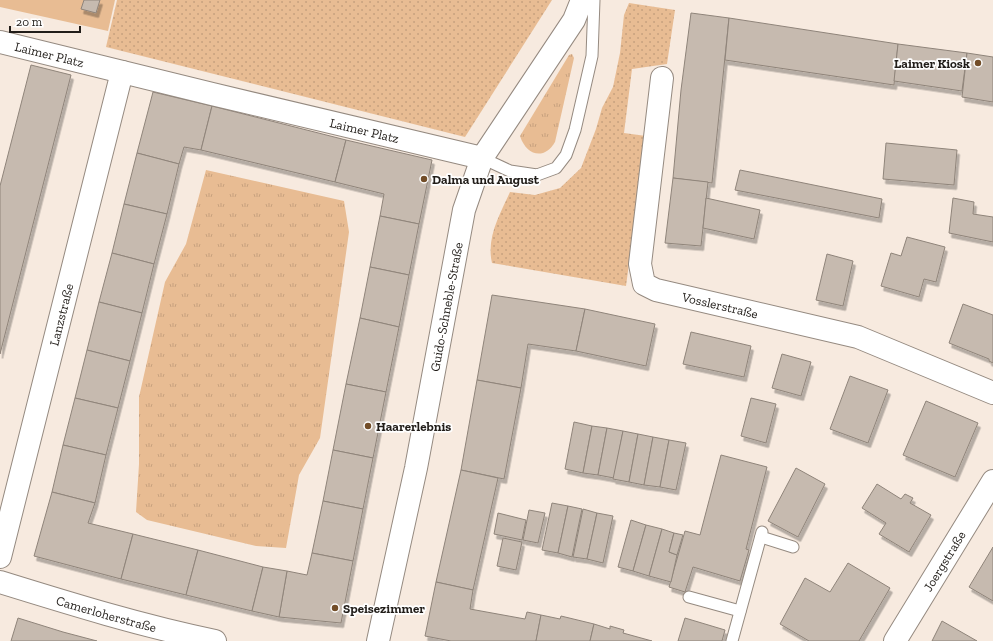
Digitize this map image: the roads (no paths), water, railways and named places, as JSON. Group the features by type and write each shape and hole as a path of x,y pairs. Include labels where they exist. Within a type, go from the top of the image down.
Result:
{"street":[{"name":"Guido-Schneble-Straße","path":"378,641 416,468 464,210 482,158 574,20 582,0"},
{"name":"Laimer Platz","path":"0,42 482,158"},
{"name":"Lanzstraße","path":"0,557 122,72"},
{"name":"Vosslerstraße","path":"662,78 640,264 644,284 656,290 858,337 993,392"},
{"name":"Joergstraße","path":"895,641 993,481"},
{"name":"Camerloherstraße","path":"0,582 89,610 172,632 215,641"}],"lane":[{"name":"Laimer Platz","path":"482,158 510,171 537,175 556,168 566,155 575,130 592,56 594,0"},
{"path":"732,641 762,535 793,547"},
{"path":"689,597 740,611"}],"place":[{"name":"Laimer Kiosk","path":"978,63"},
{"name":"Dalma und August","path":"424,179"},
{"name":"Haarerlebnis","path":"368,426"},
{"name":"Speisezimmer","path":"335,608"}]}
